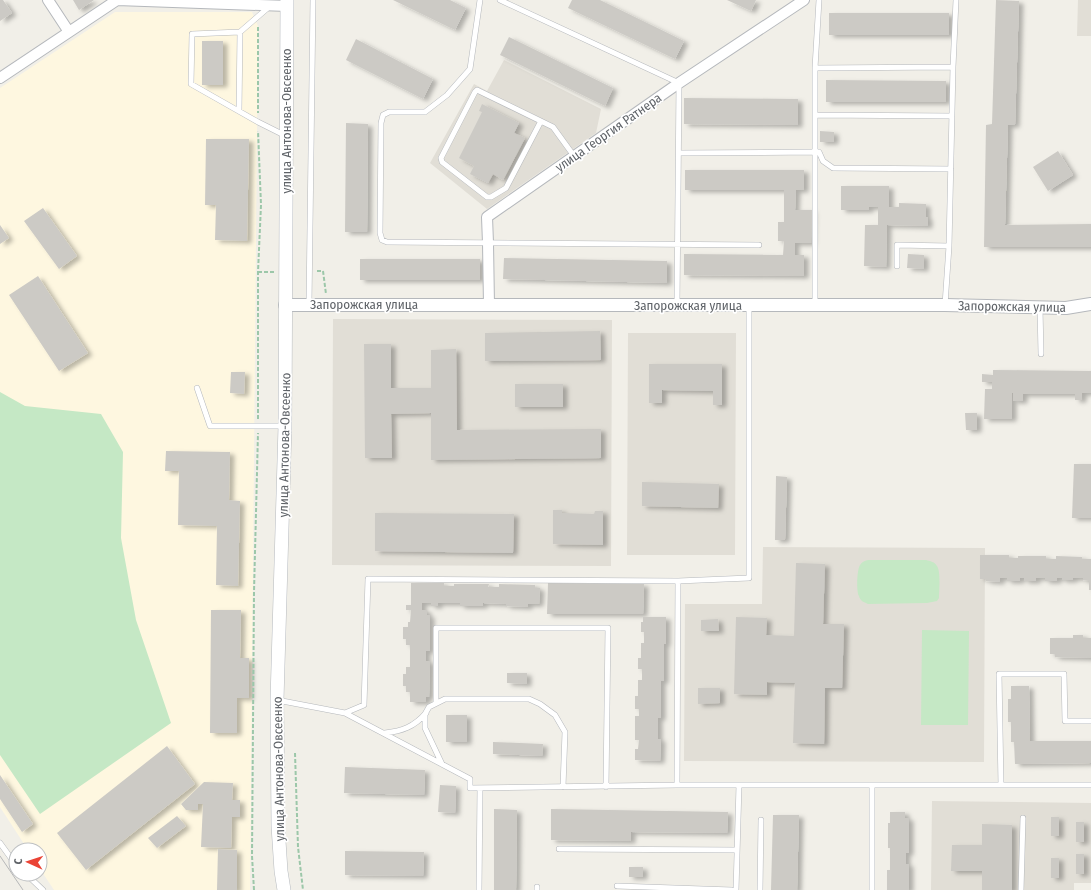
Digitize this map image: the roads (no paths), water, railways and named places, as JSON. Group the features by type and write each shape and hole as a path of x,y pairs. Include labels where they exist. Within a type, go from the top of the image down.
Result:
{"main road":[{"name":"улица Антонова-Овсеенко","path":"284,890 281,871 278,826 277,700 285,426 287,3"}],"street":[{"path":"48,0 69,32"},
{"path":"0,78 117,0 270,5 287,3"},
{"name":"улица Георгия Ратнера","path":"489,305 487,217 679,83 804,0"},
{"name":"Запорожская улица","path":"285,305 945,305 1066,308 1091,304"}],"lane":[{"path":"309,304 314,0"},
{"path":"480,0 470,69 447,95 425,112 389,112 383,115 381,123 380,234 382,240 387,242 759,244"},
{"path":"500,0 679,83 677,306"},
{"path":"814,306 816,152 815,68 819,0"},
{"path":"945,305 949,246 956,0"},
{"path":"270,5 240,32 192,34 191,84 286,137"},
{"path":"239,111 240,32"},
{"path":"815,68 953,67"},
{"path":"541,121 506,188 491,197 487,197 442,162 441,158 477,90 541,121 553,127 574,156"},
{"path":"816,115 952,116"},
{"path":"679,153 819,152 823,161 833,168 950,169"},
{"path":"897,266 897,246 949,246"},
{"path":"345,713 364,705 368,579 678,581 749,578 749,305"},
{"path":"1040,307 1042,354"},
{"path":"197,388 210,426 285,426"},
{"path":"677,785 678,581"},
{"path":"436,703 436,628 608,628 606,787"},
{"path":"1001,785 999,674 1064,674 1065,721 1091,721"},
{"path":"442,764 424,728 425,714 429,706 445,699 529,699 540,704 555,715 565,732 563,788"},
{"path":"277,700 345,713 470,779 470,788 563,788 677,785 1091,785"},
{"path":"384,733 397,732 416,724 427,711"},
{"path":"736,890 739,785"},
{"path":"872,785 872,890"},
{"path":"479,890 480,788"},
{"path":"1021,890 1023,818"},
{"path":"760,890 762,820"},
{"path":"0,843 8,854"},
{"path":"559,849 737,850"},
{"path":"34,882 43,890"},
{"path":"617,886 732,890"}],"tram line":[{"path":"0,856 23,890"}]}
